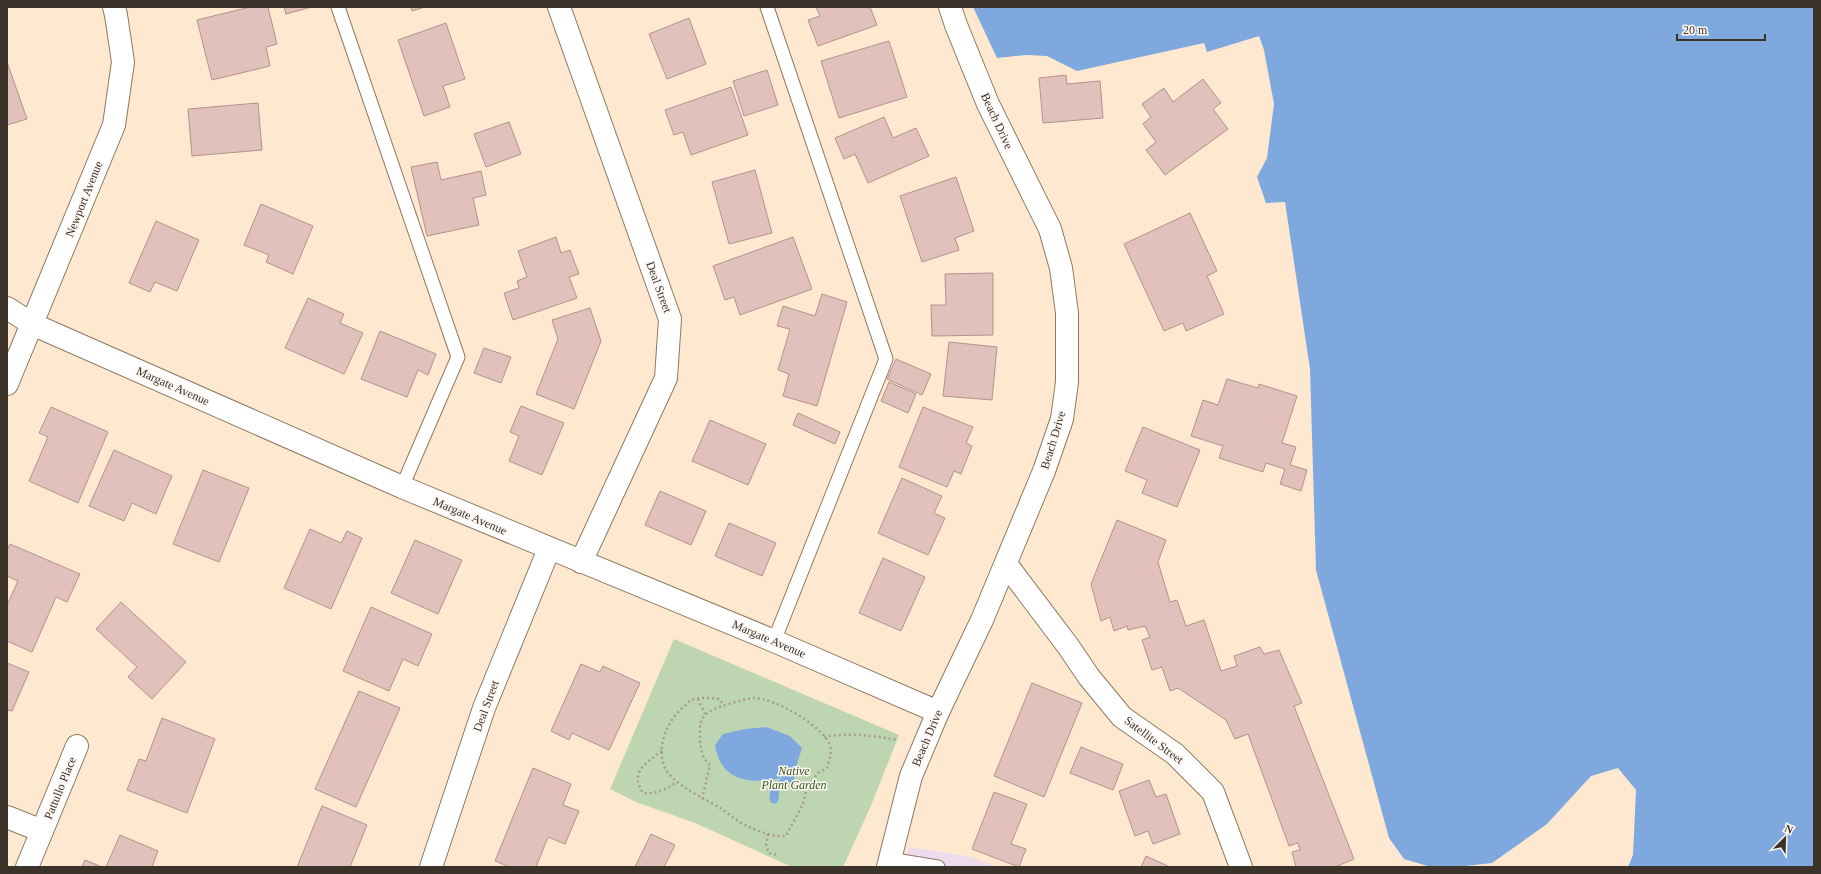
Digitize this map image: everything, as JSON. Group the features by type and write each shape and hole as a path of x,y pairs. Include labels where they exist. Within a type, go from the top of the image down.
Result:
{"street":[{"name":"Newport Avenue","path":"7,384 114,125 123,62 114,7"},
{"name":"Deal Street","path":"559,7 670,319 666,378 581,562"},
{"name":"Beach Drive","path":"888,863 911,776 938,712 982,620 1044,471 1062,419 1067,382 1067,313 1062,268 1050,229 988,104 956,26 950,7"},
{"name":"Margate Avenue","path":"7,308 32,324 402,487 774,641 938,712"},
{"name":"Deal Street","path":"431,867 484,708 549,549"},
{"name":"Satellite Street","path":"1006,564 1068,646 1088,677 1122,717 1175,754 1213,792 1241,867"},
{"name":"Pattullo Place","path":"27,867 77,746"},
{"name":"Pattullo Place","path":"7,817 42,831"}],"lane":[{"path":"338,7 458,358 402,487"},
{"path":"767,7 886,358 774,641"},
{"path":"888,863 938,867"}],"path":[{"path":"702,799 710,765 704,760 701,752 701,722 705,714 725,706 754,698 769,702 798,715 814,726 829,743 831,751 826,768 818,773 807,787 803,804 786,836 775,837 744,825 719,808 702,799 677,782 664,767 662,746 666,730 676,714 691,701 698,699 719,698 725,706"},
{"path":"698,699 705,714"},
{"path":"824,737 840,734 878,736 898,740"},
{"path":"662,751 642,767 638,775 638,785 643,793 650,794 663,791 677,782"},
{"path":"768,834 766,846 769,852 778,855"}],"shaded area":[{"path":"909,847 972,857 995,867 905,867"}],"green space":[{"name":"Native Plant Garden","path":"674,639 899,735 870,808 843,867 792,867 695,823 636,802 610,789"}],"water":[{"path":"973,7 1814,7 1814,867 1628,867 1633,855 1636,790 1618,768 1591,776 1547,824 1492,863 1456,867 1431,867 1404,859 1389,838 1316,570 1310,369 1285,202 1266,203 1257,177 1267,158 1274,104 1264,50 1259,36 1207,52 1204,43 1077,71 1047,56 1026,55 997,58"},
{"path":"766,727 790,736 802,748 797,764 790,776 778,779 753,781 742,779 733,775 725,768 719,758 715,745 723,734 745,729"}],"building":[{"path":"250,7 268,7 277,44 266,47 270,66 212,80 197,20"},
{"path":"284,7 312,7 286,14"},
{"path":"411,7 425,7 412,11"},
{"path":"816,7 870,7 877,25 818,46 808,20 820,16"},
{"path":"689,18 706,64 667,79 649,34"},
{"path":"446,23 465,79 443,86 450,107 424,116 398,40"},
{"path":"889,41 907,97 839,118 821,61"},
{"path":"7,62 27,119 7,125"},
{"path":"767,70 778,105 744,116 733,81"},
{"path":"1066,75 1067,84 1100,81 1103,118 1043,123 1039,78"},
{"path":"1203,79 1221,103 1213,109 1228,129 1165,175 1146,150 1156,142 1143,124 1151,117 1142,104 1164,88 1173,102"},
{"path":"731,87 748,135 691,155 683,132 674,135 665,110"},
{"path":"258,103 262,150 192,156 188,109"},
{"path":"884,117 893,138 916,128 929,156 868,183 855,154 844,159 835,138"},
{"path":"509,122 521,154 486,167 474,134"},
{"path":"437,162 441,180 481,171 486,195 473,198 479,225 427,236 411,167"},
{"path":"755,170 772,233 729,244 712,182"},
{"path":"956,177 974,231 955,238 959,250 922,262 900,196"},
{"path":"261,204 313,226 293,274 266,262 269,255 244,245"},
{"path":"1190,213 1217,271 1207,276 1224,314 1186,331 1183,323 1164,331 1124,244"},
{"path":"156,221 199,240 177,291 155,282 150,292 129,283"},
{"path":"556,237 561,253 570,250 579,274 569,277 577,298 513,320 504,293 519,288 517,281 527,277 518,251"},
{"path":"793,237 812,289 740,315 734,297 725,300 713,266"},
{"path":"993,273 993,335 932,336 931,305 946,305 945,274"},
{"path":"822,294 847,302 817,406 783,396 789,374 778,370 790,329 777,326 783,306 815,316"},
{"path":"308,298 344,314 340,323 363,333 344,374 285,348"},
{"path":"590,308 601,341 574,409 536,394 558,339 552,320"},
{"path":"380,331 436,354 428,375 418,370 407,397 361,379"},
{"path":"949,342 997,347 992,400 943,396"},
{"path":"484,348 511,357 501,383 474,373"},
{"path":"896,359 931,374 922,395 887,379"},
{"path":"1227,379 1258,388 1259,384 1297,396 1282,443 1296,447 1290,465 1307,470 1301,491 1280,484 1285,469 1266,463 1263,472 1219,458 1223,446 1191,436 1203,400 1218,405"},
{"path":"889,382 916,394 908,413 881,401"},
{"path":"521,406 564,423 542,475 509,461 519,436 510,432"},
{"path":"51,407 108,432 78,503 29,481 48,437 39,433"},
{"path":"923,407 973,427 966,443 972,446 961,474 954,471 947,487 899,467"},
{"path":"798,413 840,432 835,444 793,425"},
{"path":"710,420 766,444 748,485 692,461"},
{"path":"1143,427 1200,450 1177,507 1142,493 1147,480 1125,471"},
{"path":"114,450 172,476 156,514 132,503 124,521 89,506"},
{"path":"203,470 249,488 219,562 173,544"},
{"path":"902,478 942,496 934,513 945,518 928,555 878,533"},
{"path":"660,491 706,511 691,545 645,525"},
{"path":"1117,520 1166,540 1158,562 1170,602 1177,600 1186,626 1204,620 1221,671 1237,666 1234,656 1260,647 1264,654 1279,650 1302,703 1294,706 1354,859 1335,867 1296,867 1292,852 1300,850 1298,843 1289,846 1248,734 1235,739 1226,720 1178,688 1170,691 1162,667 1152,670 1142,640 1150,637 1145,626 1128,630 1127,626 1114,631 1110,617 1101,621 1091,584"},
{"path":"729,523 776,543 762,576 715,556"},
{"path":"310,529 341,543 347,531 362,538 331,609 284,588"},
{"path":"415,540 462,560 438,614 391,593"},
{"path":"10,544 80,574 67,602 56,597 32,652 7,641 7,605 18,581 7,576 7,550"},
{"path":"883,558 925,577 901,631 859,613"},
{"path":"121,602 186,662 152,699 128,677 137,667 96,629"},
{"path":"371,607 432,634 418,666 403,659 389,691 343,671"},
{"path":"7,663 29,672 12,711 7,710"},
{"path":"581,664 600,672 603,666 640,683 609,750 572,733 569,740 551,731"},
{"path":"1032,683 1082,703 1044,797 994,776"},
{"path":"359,691 400,708 356,807 315,789"},
{"path":"162,718 215,739 187,813 127,790 139,759 146,761"},
{"path":"1081,747 1123,764 1113,790 1070,773"},
{"path":"533,768 571,784 563,805 579,811 565,844 548,837 536,867 510,867 495,861"},
{"path":"1149,780 1156,797 1166,794 1180,834 1153,844 1148,831 1135,836 1119,791"},
{"path":"994,792 1027,804 1011,844 1026,849 1019,867 972,849"},
{"path":"322,806 367,825 350,867 297,867"},
{"path":"651,834 675,845 664,867 635,867"},
{"path":"120,835 158,851 152,867 106,867"},
{"path":"1146,856 1170,867 1141,867"},
{"path":"85,860 102,867 82,867"}],"waterway":[{"path":"774,799 775,788 790,778 790,776"}]}
